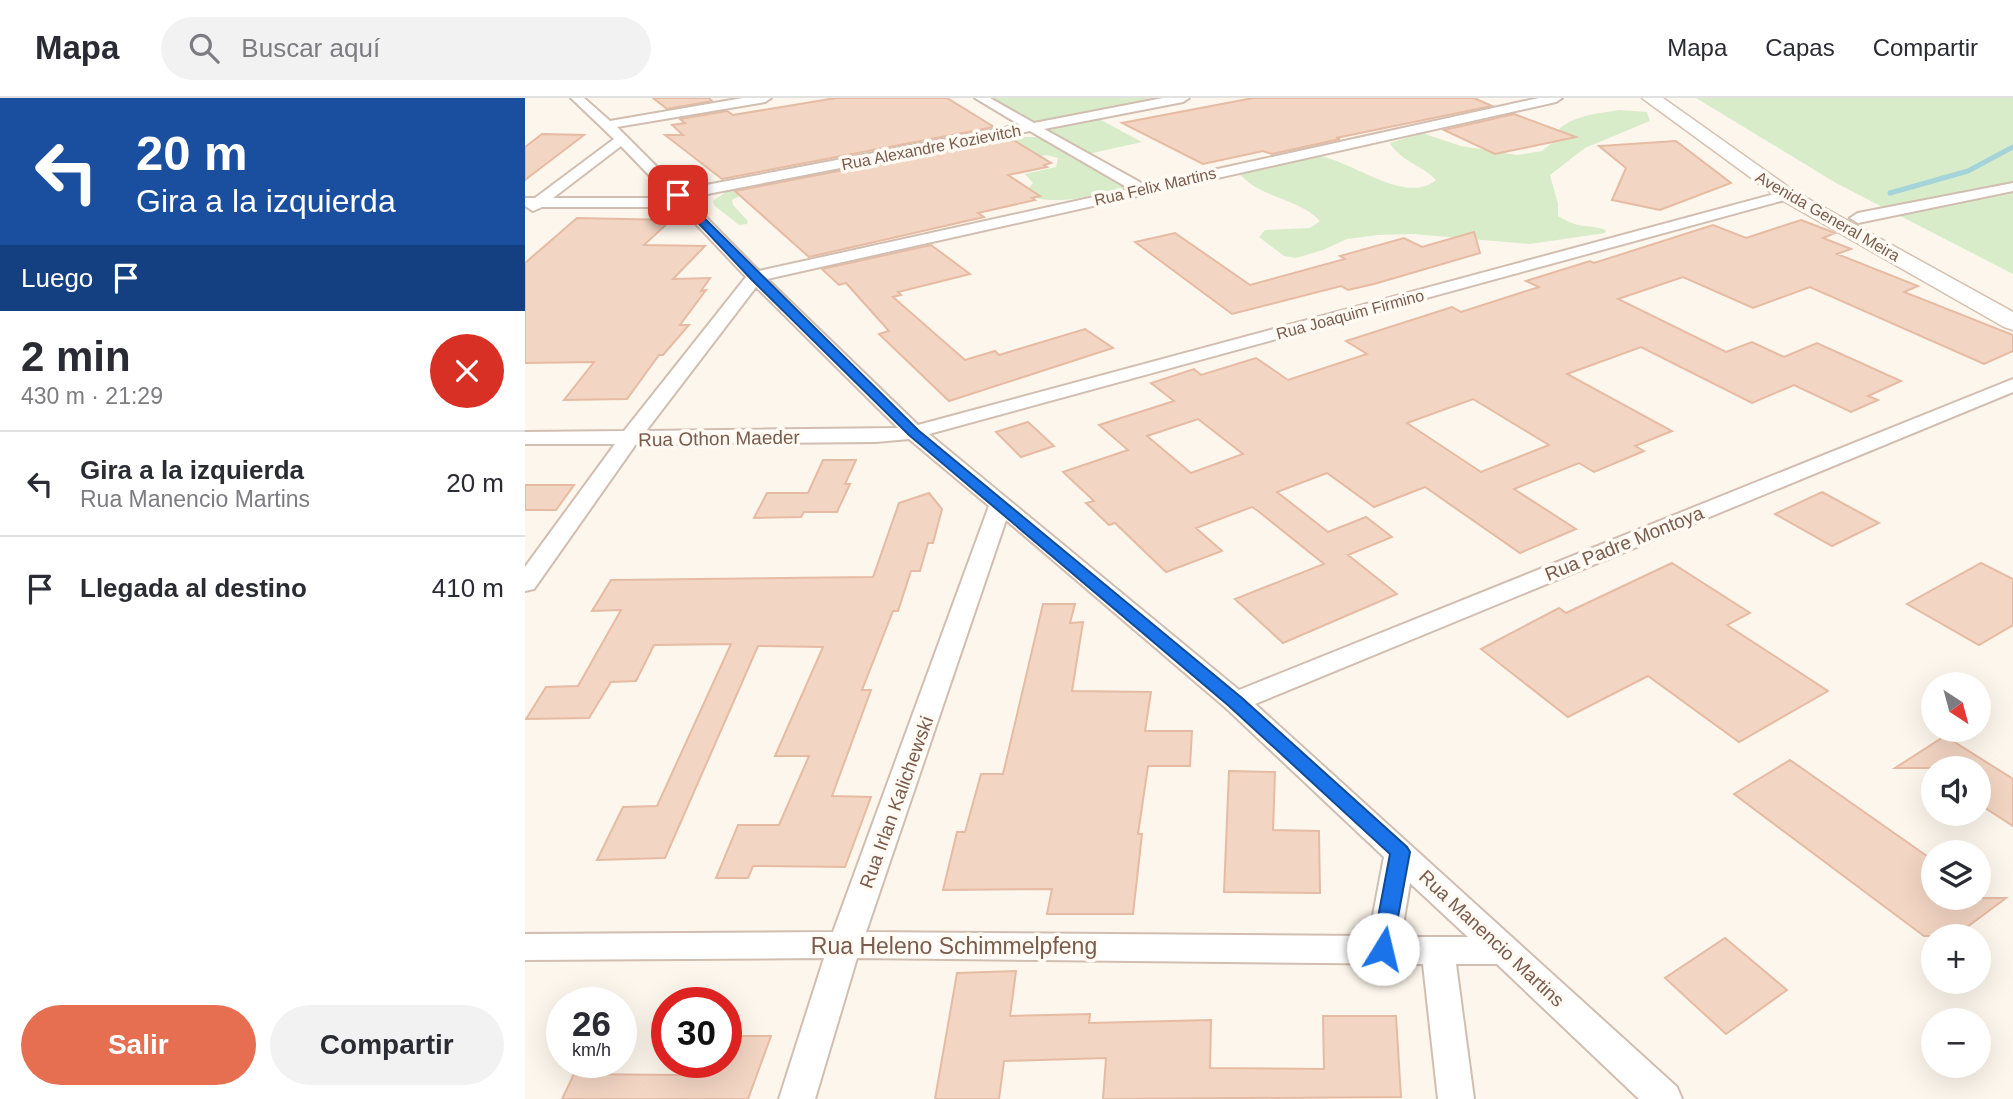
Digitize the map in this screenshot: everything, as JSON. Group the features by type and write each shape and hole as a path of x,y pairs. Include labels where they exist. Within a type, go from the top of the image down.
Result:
{"main road":[{"name":"Avenida General Meira","path":"1651,98 1787,195 2013,322"},
{"name":"Avenida General Meira","path":"1674,98 1858,218 2013,298"}],"street":[{"name":"Rua Manencio Martins","path":"577,98 682,199 755,277 914,432 999,507 1235,702 1664,1099"},
{"path":"525,213 531,202 614,132 765,98"},
{"path":"981,98 1141,189"},
{"name":"Rua Alexandre Kozievitch","path":"531,202 682,199 1183,98"},
{"name":"Rua Felix Martins","path":"755,277 1556,98"},
{"path":"1858,218 2013,187"},
{"name":"Rua Joaquim Firmino","path":"914,432 1787,195"},
{"path":"525,584 629,439 755,277"},
{"name":"Rua Padre Montoya","path":"1235,702 2013,385"},
{"name":"Rua Othon Maeder","path":"525,438 876,436 914,432"},
{"name":"Rua Irlan Kalichewski","path":"797,1099 845,944 999,507"},
{"path":"1383,949 1400,852"},
{"name":"Rua Heleno Schimmelpfeng","path":"525,947 845,944 1505,951"},
{"path":"1438,950 1456,1099"}],"green space":[{"path":"985,98 1155,98 1029,124"},
{"path":"1696,98 2013,98 2013,274 1836,183"},
{"path":"1619,110 1647,112 1650,121 1585,148 1550,175 1558,204 1558,216 1577,225 1606,230 1605,233 1530,244 1413,234 1378,235 1347,239 1296,258 1284,256 1259,237 1265,230 1310,228 1320,221 1300,207 1256,187 1238,172 1288,159 1318,156 1393,185 1423,187 1436,180 1399,154 1390,143 1422,133 1461,146 1517,155 1542,151 1552,143 1561,127 1579,118"},
{"path":"1099,119 1142,142 1088,154 1046,130"},
{"path":"1002,137 1041,137 1070,151 1078,160 1125,181 1126,187 1075,199 1036,198 1024,194 1033,183 1025,174 1056,167 1058,158 1047,155 1027,158 963,147 963,143"},
{"path":"748,188 752,190 732,200 733,205 748,221 747,224 739,225 715,206 713,201 726,192"}],"building":[{"path":"653,98 709,98 712,101 667,109"},
{"path":"836,98 947,98 994,127 722,179 665,135 683,135 672,125 685,123 680,119 727,111 733,115"},
{"path":"1253,98 1474,98 1492,106 1272,154 1263,151 1203,164 1122,123"},
{"path":"1514,114 1576,137 1495,154 1444,130"},
{"path":"542,134 584,135 525,180 525,147"},
{"path":"1010,138 1051,163 1044,165 1047,167 1008,175 1040,196 1032,198 1035,200 978,213 984,217 809,257 735,191"},
{"path":"1676,141 1731,183 1660,210 1612,200 1626,168 1599,146"},
{"path":"577,218 671,220 644,245 705,246 673,279 710,278 701,291 706,290 680,325 689,325 663,355 659,355 627,399 564,400 594,362 525,363 525,263"},
{"path":"1801,220 1835,233 1823,238 1851,249 1837,254 1918,286 1904,292 2013,335 2013,351 1984,364 1810,287 1753,308 1683,277 1618,299 1726,352 1752,342 1784,357 1817,343 1901,381 1868,396 1878,400 1851,412 1794,385 1752,403 1641,347 1567,374 1672,431 1635,446 1644,451 1594,472 1579,463 1514,489 1576,529 1520,553 1425,487 1374,507 1327,473 1277,492 1328,532 1366,517 1392,537 1348,555 1397,594 1283,643 1235,599 1324,564 1258,511 1252,507 1196,528 1222,551 1166,572 1115,523 1109,525 1086,503 1094,501 1063,472 1128,450 1099,425 1174,401 1151,383 1194,369 1201,375 1256,358 1288,380 1367,354 1346,341 1452,307 1461,312 1539,287 1526,281 1590,261 1594,263 1713,225 1746,238","holes":["1473,399 1549,445 1481,472 1407,423","1198,419 1243,454 1191,473 1147,436"]},
{"path":"1474,232 1480,253 1374,284 1348,290 1341,286 1232,314 1135,242 1175,233 1250,285 1345,259 1340,256 1404,238 1422,247"},
{"path":"931,245 970,274 898,292 901,295 893,297 965,360 995,351 999,355 1085,329 1113,348 949,401 879,334 889,331 846,283 839,285 822,269"},
{"path":"1028,422 1054,446 1021,457 996,432"},
{"path":"823,460 856,460 845,484 850,484 837,512 804,512 801,517 754,518 767,493 808,493"},
{"path":"525,485 574,485 556,510 525,510"},
{"path":"1822,492 1879,523 1832,546 1775,514"},
{"path":"929,493 942,509 933,543 928,543 920,571 911,571 898,611 893,611 862,690 871,690 832,796 871,797 845,867 753,866 748,878 716,878 738,825 779,825 809,756 775,756 823,647 758,646 665,858 597,860 623,807 657,806 731,644 654,645 636,681 611,682 589,718 526,719 546,687 578,686 621,610 592,611 611,580 873,577 899,503"},
{"path":"1672,563 1750,613 1727,625 1828,691 1739,742 1648,676 1568,717 1481,649 1559,608 1566,613"},
{"path":"1981,563 2013,579 2013,625 1979,645 1907,604"},
{"path":"1043,604 1075,604 1070,623 1083,622 1072,691 1151,692 1145,731 1192,731 1190,766 1148,766 1138,834 1142,834 1133,914 1047,914 1052,889 943,890 957,832 965,832 981,774 1003,774"},
{"path":"1936,742 1954,742 1977,756 1921,756 1921,768 1895,768"},
{"path":"1790,760 1921,852 1921,910 1990,910 1971,924 1921,924 1921,934 1734,794"},
{"path":"1991,765 2013,779 2013,826 1991,812"},
{"path":"1229,771 1275,772 1273,830 1319,831 1320,893 1224,892"},
{"path":"1991,898 2006,898 1991,909"},
{"path":"1725,938 1787,990 1726,1034 1665,978"},
{"path":"1016,971 1010,1016 1090,1014 1089,1023 1211,1020 1210,1068 1324,1069 1323,1016 1396,1016 1401,1097 1103,1099 1106,1058 1004,1061 999,1099 935,1099 957,973"},
{"path":"742,1036 771,1036 748,1099 562,1099 572,1078 637,1078 637,1075 651,1075 651,1078 742,1078"}],"waterway":[{"path":"1890,193 1968,171 2013,147"}],"route":[{"path":"678,195 755,277 914,432 999,507 1235,702 1400,852 1383,949"}]}
